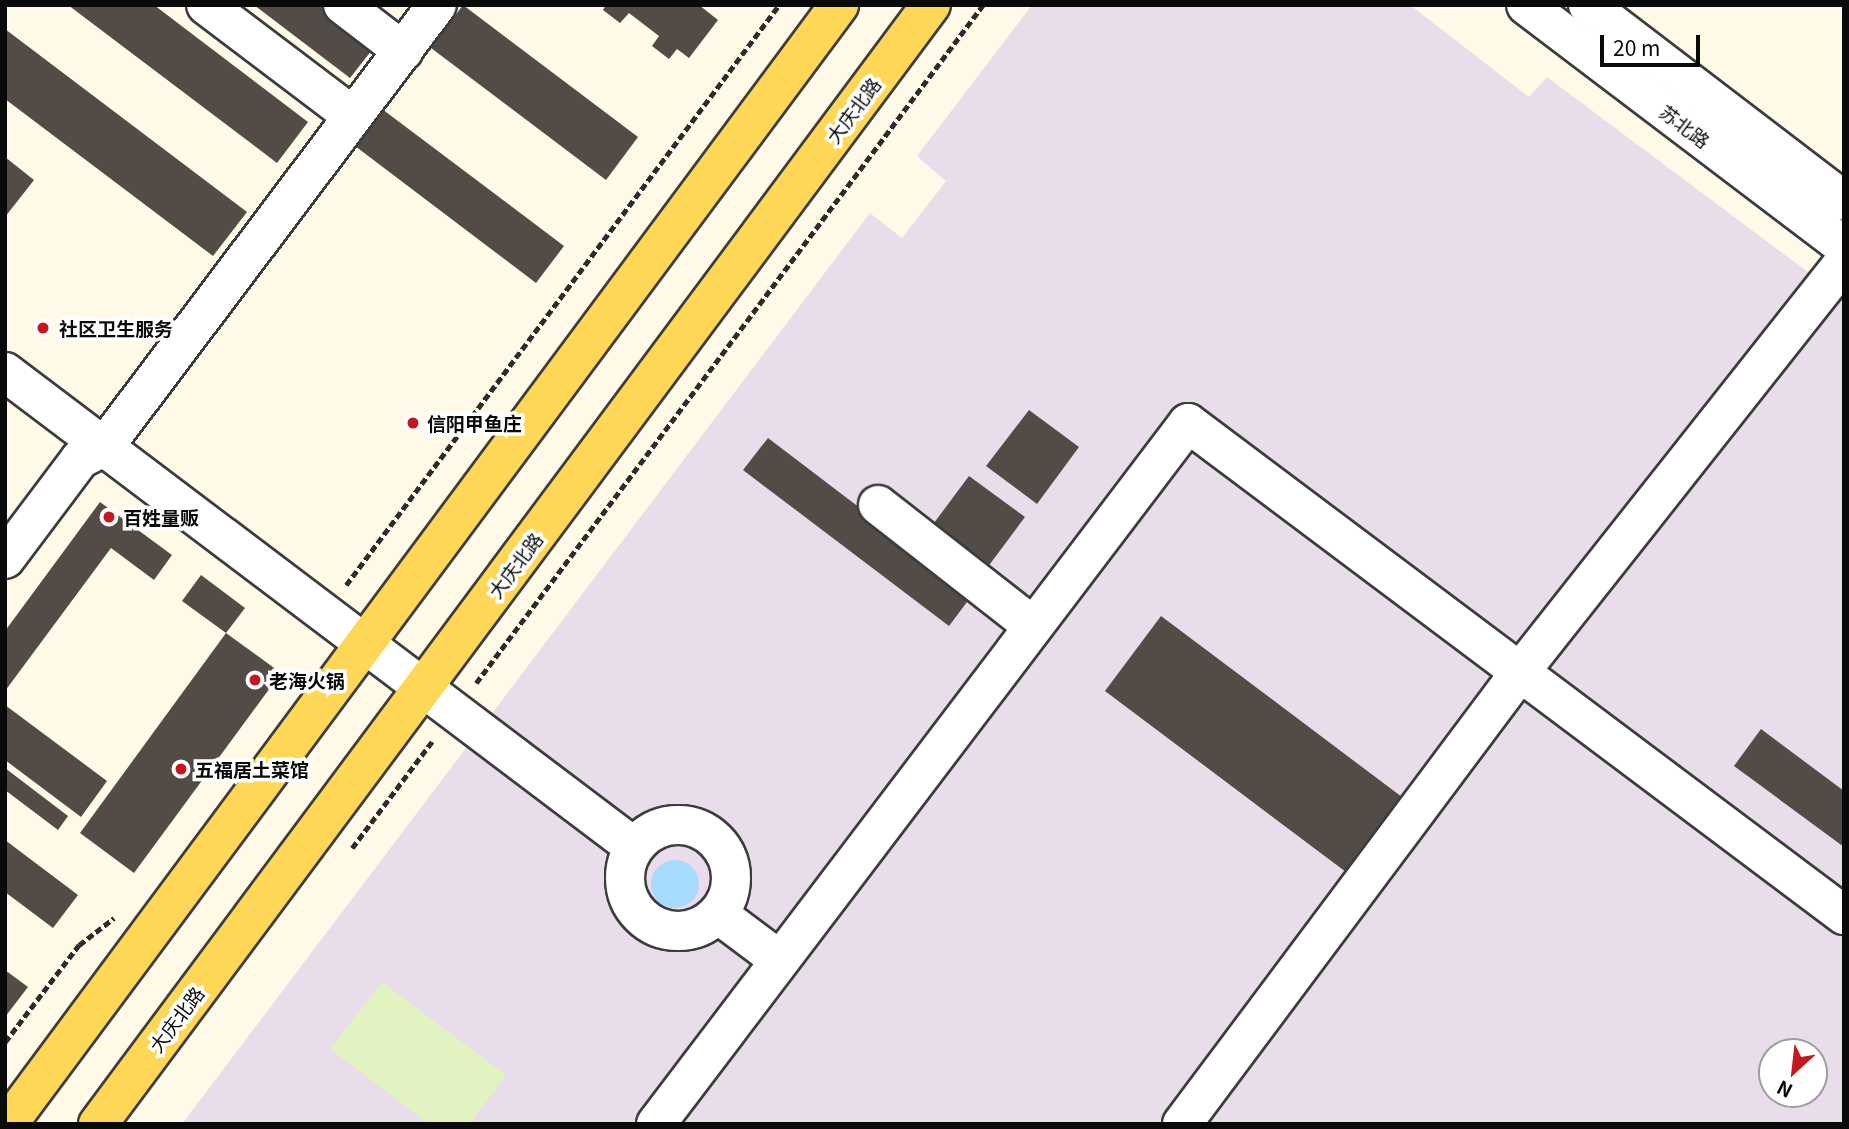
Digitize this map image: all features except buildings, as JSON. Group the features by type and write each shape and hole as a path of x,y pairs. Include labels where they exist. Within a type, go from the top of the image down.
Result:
{"main road":[{"path":"8,1124 839,5"},
{"name":"大庆北路","path":"98,1124 932,5"}],"street":[{"path":"206,5 353,116"},
{"path":"343,5 403,51"},
{"path":"5,559 80,459 104,447 437,5"},
{"name":"苏北路","path":"1526,5 1844,246"},
{"name":"苏北路","path":"1588,5 1844,201"},
{"path":"1182,1124 1520,671 1844,262"},
{"path":"5,372 634,847"},
{"path":"656,1124 778,959 1188,423 1844,915"},
{"path":"878,505 1033,626"},
{"path":"679,824 711,836 723,849 731,883 718,914 688,931 670,931 638,915 624,882 634,847 646,835 679,824"},
{"path":"718,914 778,959"}],"path":[{"path":"326,612 779,5"},
{"path":"346,856 983,5"},
{"path":"5,1042 79,945 121,912"}],"shaded area":[{"path":"1032,5 1410,5 1529,97 1547,77 1844,299 1844,1124 182,1124 870,213 902,238 946,181 917,156"}],"green space":[{"path":"382,982 506,1075 470,1124 429,1124 330,1049"}],"water":[{"path":"675,860 692,867 699,884 692,901 675,908 658,901 651,884 658,867"}],"place":[{"name":"社区卫生服务","path":"43,328"},
{"name":"信阳甲鱼庄","path":"413,423"},
{"name":"百姓量贩","path":"109,517"},
{"name":"老海火锅","path":"255,680"},
{"name":"五福居土菜馆","path":"181,769"}]}
